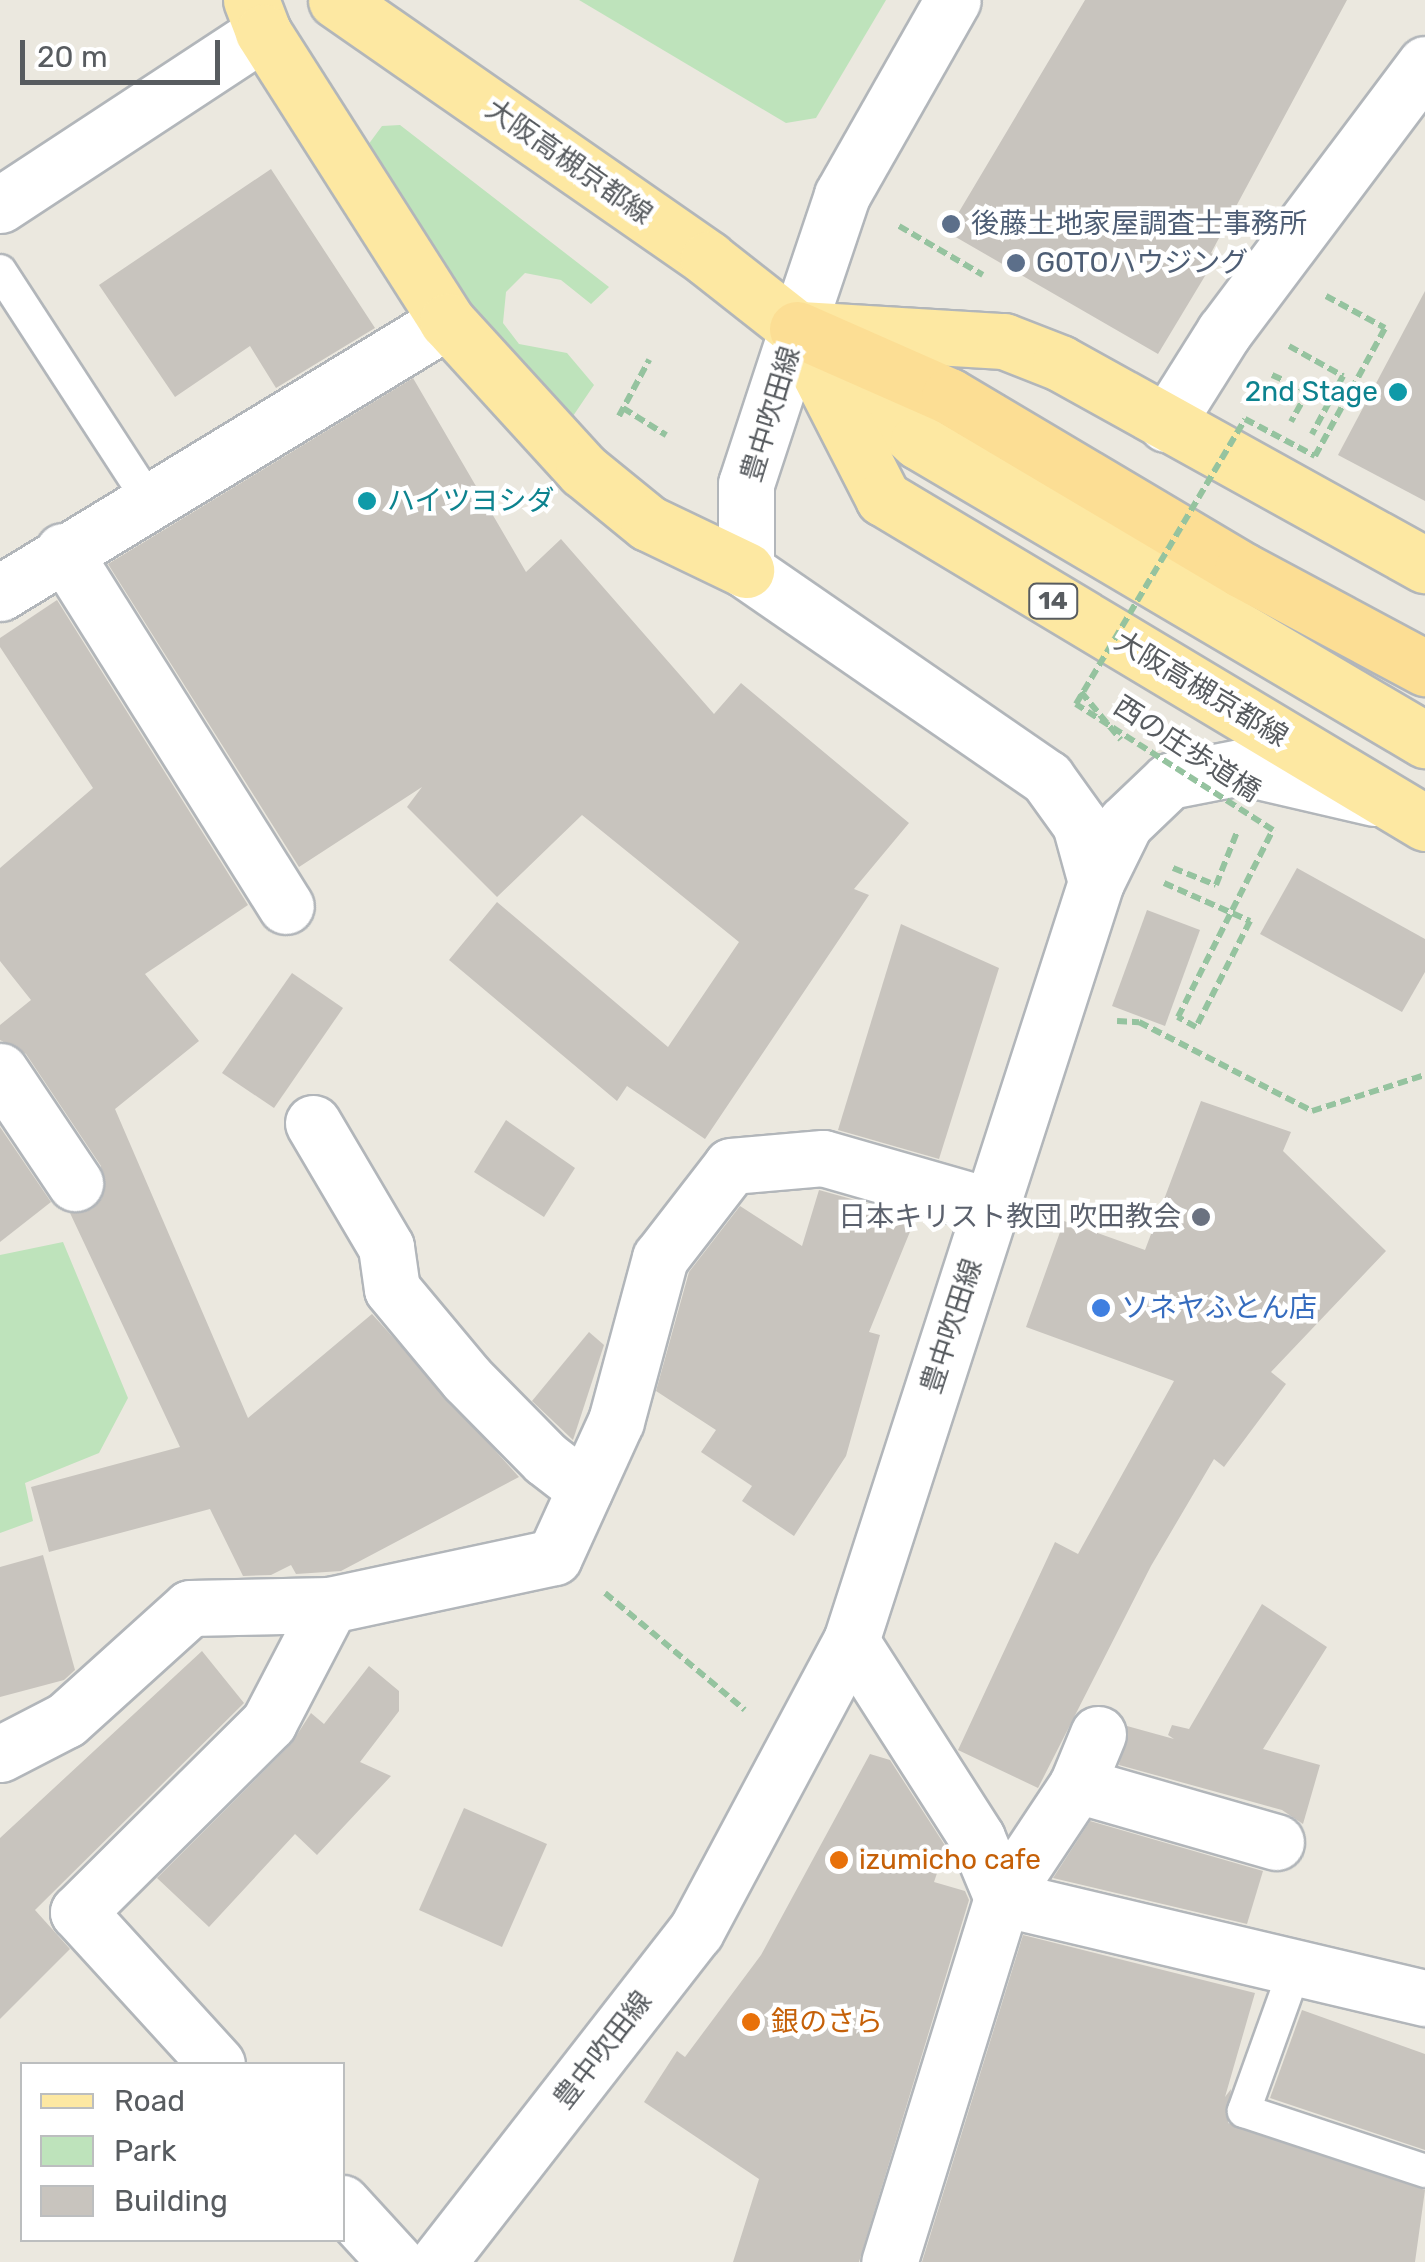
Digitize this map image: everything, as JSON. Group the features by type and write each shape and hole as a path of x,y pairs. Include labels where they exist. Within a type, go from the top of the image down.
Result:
{"highway":[{"path":"797,329 949,396 1242,570 1425,668"}],"main road":[{"name":"大阪高槻京都線","path":"336,0 708,259 797,329 882,498 1406,812"},
{"path":"257,16 447,321 596,480 648,523 746,570"},
{"path":"797,329 1004,341 1060,363 1425,565"},
{"path":"797,329 918,441 1425,740"}],"street":[{"name":"豊中吹田線","path":"746,570 746,484 842,195 953,0"},
{"path":"0,205 257,16"},
{"path":"1166,424 1224,332 1425,64"},
{"path":"0,593 62,551 447,321"},
{"path":"62,551 286,906"},
{"path":"746,570 1047,778 1080,824 1096,882"},
{"name":"豊中吹田線","path":"438,2262 696,1932 851,1642 1096,882 1125,823 1168,781 1241,767 1406,812"},
{"path":"0,1071 75,1183"},
{"path":"314,1124 386,1247 392,1289 468,1380 546,1459 585,1489"},
{"path":"0,1754 66,1720 190,1608 330,1604 554,1558 616,1421 660,1258 731,1166 823,1158 990,1206"},
{"path":"215,2062 78,1912 269,1722 330,1604"},
{"path":"851,1642 977,1838 1002,1898"},
{"path":"888,2262 1002,1898 1077,1785 1098,1734"},
{"path":"1077,1785 1276,1842"},
{"path":"1002,1898 1425,1998"},
{"path":"345,2206 396,2262"}],"lane":[{"path":"0,271 148,500"},
{"path":"1295,1969 1244,2112 1425,2172"}],"path":[{"path":"900,208 898,226 999,284"},
{"path":"1245,419 1314,456 1385,328 1313,288"},
{"path":"1291,329 1284,342 1343,376 1297,461"},
{"path":"615,424 649,360"},
{"path":"1264,388 1274,372 1308,391 1276,450"},
{"name":"西の庄歩道橋","path":"1161,882 1215,906 1232,913 1250,921 1196,1027 1178,1017 1222,932 1230,915 1239,898 1247,881 1273,830 1076,704 1254,403"},
{"path":"623,408 666,435"},
{"name":"西の庄歩道橋","path":"1159,863 1216,885 1241,822"},
{"path":"1110,1021 1139,1022 1312,1110 1425,1075"},
{"path":"554,1558 761,1723"}],"green space":[{"path":"579,0 886,0 816,118 786,123"},
{"path":"400,125 609,287 591,304 561,280 525,273 506,292 503,323 519,344 567,353 594,385 571,419 464,305 368,145 382,126"},
{"path":"63,1242 128,1398 99,1453 25,1483 33,1521 0,1533 0,1255"}],"building":[{"path":"1085,0 1347,0 1211,253 1217,256 1158,354 947,232"},
{"path":"271,169 375,328 276,388 250,346 175,397 99,285"},
{"name":"2nd Stage","path":"1425,291 1425,501 1338,455"},
{"path":"413,378 526,572 561,539 714,714 741,683 909,823 854,889 869,895 705,1139 627,1086 617,1101 449,960 497,902 668,1047 739,942 582,815 497,897 407,807 422,787 299,867 108,564"},
{"path":"57,600 248,905 145,974 199,1041 115,1109 248,1418 372,1314 519,1477 341,1571 296,1574 291,1565 271,1575 243,1576 210,1509 49,1552 31,1487 180,1447 70,1213 92,1209 102,1198 101,1166 26,1054 0,1040 0,1025 31,1000 0,961 0,868 93,788 0,647 0,638"},
{"path":"1297,868 1425,939 1425,972 1402,1012 1260,934"},
{"path":"1147,910 1200,930 1165,1026 1112,1006"},
{"path":"901,924 999,968 939,1159 838,1130"},
{"path":"292,973 343,1008 274,1108 222,1073"},
{"path":"1201,1101 1291,1132 1283,1151 1386,1251 1271,1372 1286,1384 1224,1467 1214,1459 1151,1566 1038,1788 958,1750 1055,1542 1078,1554 1174,1381 1026,1327 1064,1221 1145,1250"},
{"path":"506,1120 575,1168 544,1217 474,1172"},
{"path":"0,1127 51,1202 0,1242"},
{"path":"819,1190 916,1217 869,1332 880,1335 846,1456 794,1536 742,1501 752,1486 701,1452 716,1430 656,1391 689,1272 740,1206 802,1246"},
{"path":"589,1332 604,1345 573,1440 532,1401"},
{"path":"43,1555 75,1670 64,1680 0,1697 0,1567"},
{"path":"1262,1604 1327,1647 1263,1749 1320,1765 1303,1824 1282,1810 1119,1765 1127,1726 1174,1739 1168,1735 1172,1725 1189,1729"},
{"path":"202,1651 244,1703 35,1910 70,1949 0,2019 0,1838"},
{"path":"369,1666 399,1691 399,1711 360,1762 391,1776 317,1855 295,1834 209,1927 157,1878 291,1744 311,1713 324,1724"},
{"path":"870,1754 890,1760 946,1847 934,1882 965,1891 969,1900 859,2262 733,2262 759,2179 644,2102 677,2051 685,2057 761,1955"},
{"path":"464,1808 547,1844 502,1947 419,1910"},
{"path":"1090,1821 1263,1871 1247,1924 1053,1878"},
{"path":"1023,1935 1255,1993 1225,2097 1231,2089 1228,2123 1425,2190 1415,2262 922,2262"},
{"path":"1302,2010 1425,2054 1425,2150 1270,2098"}],"place":[{"name":"後藤土地家屋調査士事務所","path":"951,224"},
{"name":"GOTOハウジング","path":"1016,263"},
{"name":"2nd Stage","path":"1398,392"},
{"name":"ハイツヨシダ","path":"367,501"},
{"name":"日本キリスト教団 吹田教会","path":"1201,1217"},
{"name":"ソネヤふとん店","path":"1101,1308"},
{"name":"izumicho cafe","path":"839,1860"},
{"name":"銀のさら","path":"751,2022"}]}
